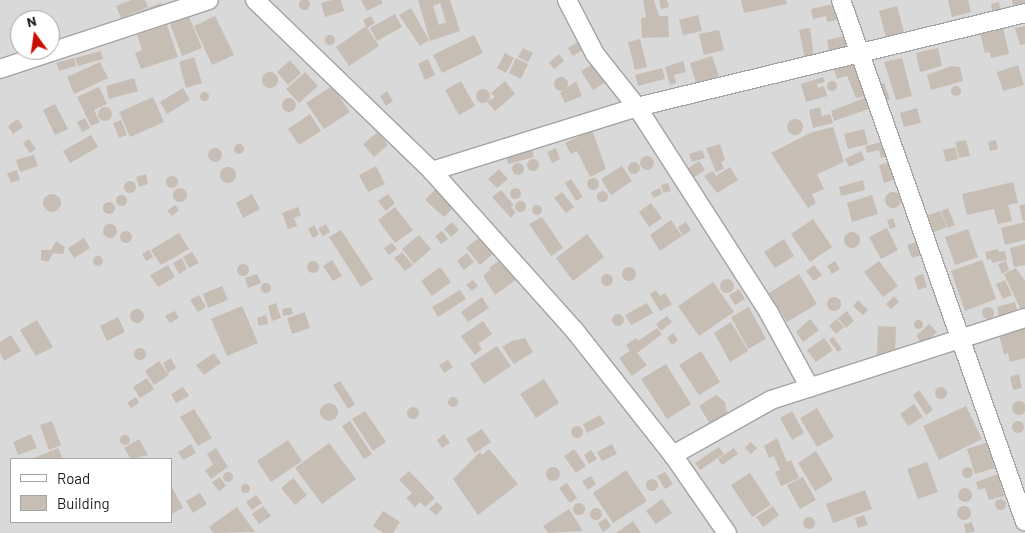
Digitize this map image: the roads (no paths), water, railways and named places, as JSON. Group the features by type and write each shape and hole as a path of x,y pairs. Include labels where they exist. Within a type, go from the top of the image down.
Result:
{"street":[{"path":"0,69 209,0"},
{"path":"255,0 432,171 575,331 673,455 727,533"},
{"path":"567,0 595,54 637,108 769,313 810,388"},
{"path":"841,0 1025,522"},
{"path":"432,171 637,108 1025,13"},
{"path":"673,455 771,400 1025,318"}]}
